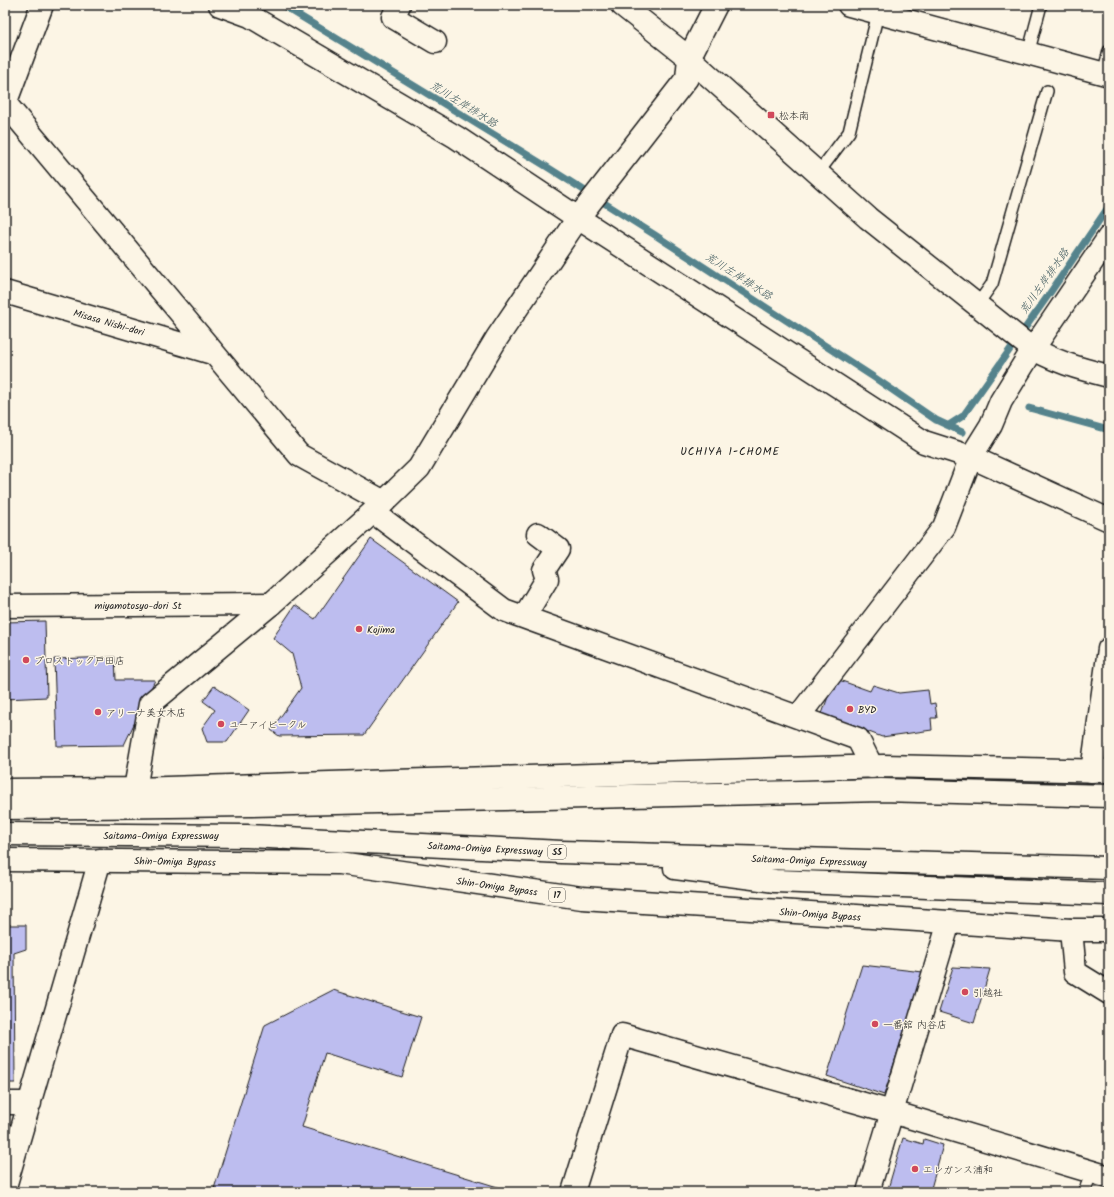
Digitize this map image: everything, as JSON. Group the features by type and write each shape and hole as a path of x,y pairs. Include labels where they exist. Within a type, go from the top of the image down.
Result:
{"main road":[{"path":"42,5 5,103 212,353 299,455 378,507 504,610 858,739 872,768"},
{"path":"220,5 250,16 456,137 582,214 924,442 973,454 1109,520"},
{"path":"399,5 393,16 435,42"},
{"path":"622,5 689,58 868,218 1023,342 1053,360 1090,372 1109,376"},
{"path":"134,789 150,704 271,604 419,468 497,338 582,214 687,78 689,58 716,5"},
{"path":"849,5 1106,75"},
{"path":"798,717 944,527 973,454 991,425 1023,342 1109,237"},
{"name":"Misasa Nishi-dori","path":"5,292 212,353"},
{"path":"524,617 547,579 544,570 558,549 538,534"},
{"name":"miyamotosyo-dori St","path":"5,606 271,604"},
{"path":"5,790 134,789 872,768 883,766 1100,771 1109,649"},
{"path":"5,808 252,805 881,790 1109,796"},
{"name":"Saitama-Omiya Expressway","path":"5,834 247,836 561,852 1109,868"},
{"path":"561,852 775,881 1109,894"},
{"name":"Shin-Omiya Bypass","path":"5,860 339,863 582,898 1071,930 1109,930"},
{"path":"5,1187 100,860"},
{"path":"868,1192 949,922"},
{"path":"1071,930 1075,972 1109,993"},
{"path":"573,1192 622,1035 892,1112 1101,1174"},
{"path":"5,1103 30,1103"}],"lane":[{"path":"1028,54 1041,5"},
{"path":"818,173 849,132 878,13"},
{"path":"1106,75 1109,51"},
{"path":"977,305 992,284 1047,91"},
{"path":"1084,1192 1101,1174"}],"building":[{"name":"Kojima","path":"371,539 458,602 364,735 279,736 271,730 301,688 292,654 273,638 295,605 315,619"},
{"name":"プロストック戸田店","path":"45,621 47,697 5,699 5,622"},
{"name":"アリーナ美女木店","path":"115,657 116,680 155,680 124,745 57,746 54,659"},
{"path":"839,680 870,691 873,685 899,693 928,690 930,704 935,703 937,718 931,718 932,730 882,737 822,714 831,688 835,690"},
{"path":"214,686 249,710 227,742 207,742 202,728 215,710 203,701"},
{"path":"5,925 26,925 26,949 14,953 15,1083 5,1083"},
{"name":"一番舘 内谷店","path":"862,965 923,972 884,1095 827,1076"},
{"path":"953,967 990,969 974,1023 939,1012"},
{"path":"333,990 421,1017 402,1077 325,1053 302,1127 514,1192 213,1192 265,1025"},
{"name":"エレガンス浦和","path":"903,1138 923,1144 924,1139 943,1145 930,1192 887,1192"}],"waterway":[{"name":"荒川左岸排水路","path":"282,5 544,165 655,235 875,378 936,420 962,432"},
{"name":"荒川左岸排水路","path":"949,425 963,416 1109,206"},
{"path":"1029,408 1109,430"}],"place":[{"name":"松本南","path":"771,115"},
{"name":"Kojima","path":"359,629"},
{"name":"プロストック戸田店","path":"26,660"},
{"name":"BYD","path":"850,709"},
{"name":"アリーナ美女木店","path":"98,712"},
{"name":"ユーアイビークル","path":"221,724"},
{"name":"引越社","path":"965,992"},
{"name":"一番舘 内谷店","path":"875,1024"},
{"name":"エレガンス浦和","path":"915,1169"}],"district":[{"name":"UCHIYA 1-CHOME","path":"730,451"}]}
